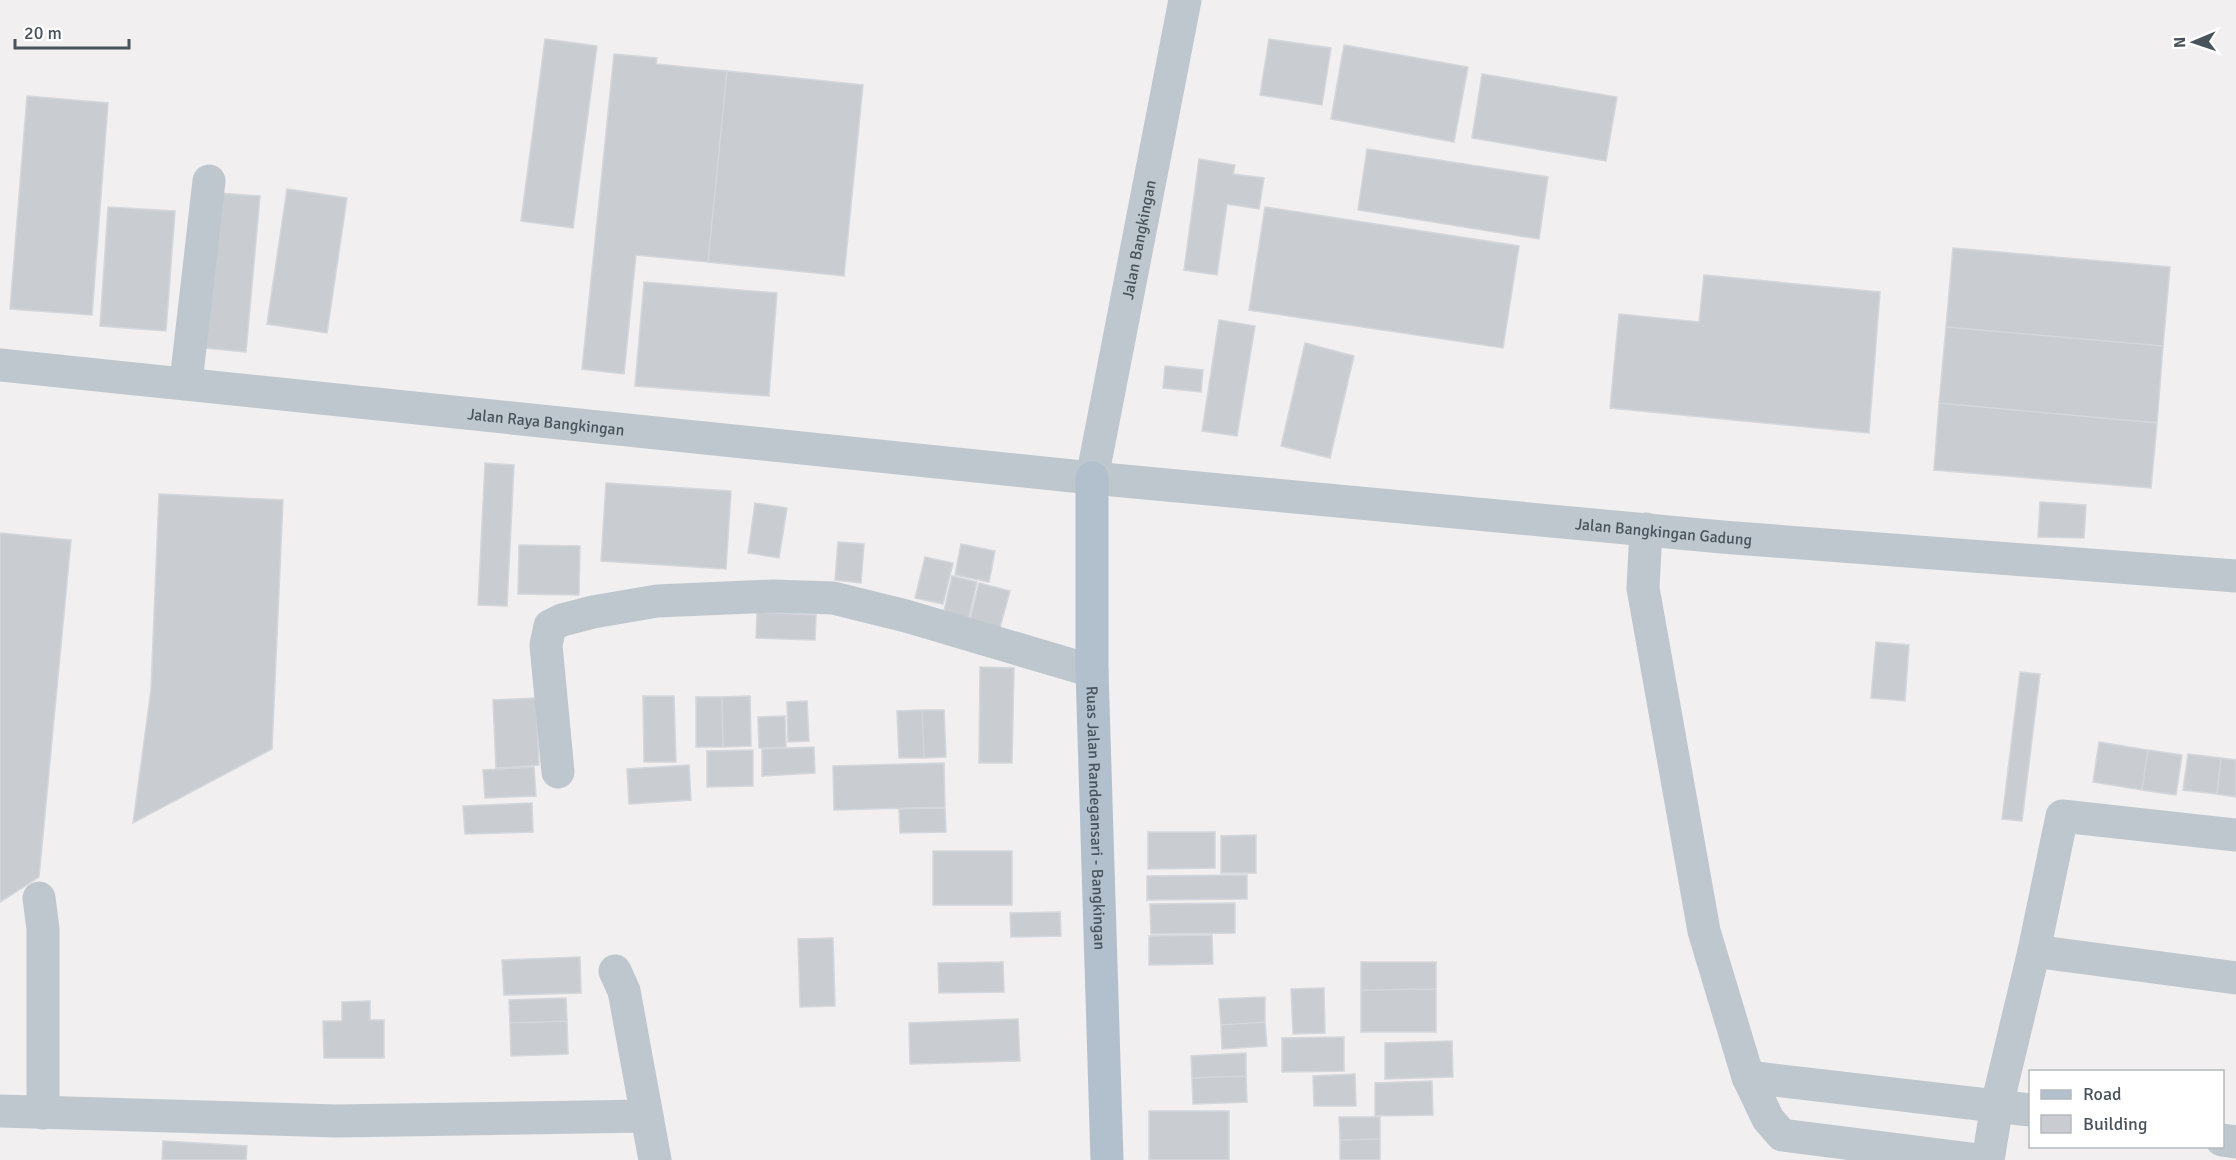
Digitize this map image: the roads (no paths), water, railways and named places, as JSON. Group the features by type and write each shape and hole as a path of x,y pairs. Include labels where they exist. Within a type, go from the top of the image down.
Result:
{"main road":[{"name":"Ruas Jalan Randegansari - Bangkingan","path":"1092,478 1092,671 1107,1160"}],"street":[{"name":"Jalan Bangkingan","path":"1092,478 1185,0"},
{"path":"186,382 209,181"},
{"name":"Jalan Raya Bangkingan","path":"0,365 186,382 1092,478"},
{"name":"Jalan Bangkingan Gadung","path":"1092,478 1646,530 2236,576"},
{"path":"1646,530 1643,588 1704,931 1748,1077 1767,1119 1782,1136 1828,1150 1979,1160"},
{"path":"558,772 546,645 550,626 562,620 593,612 657,601 773,596 833,598 906,616 1092,671"},
{"path":"1988,1160 1997,1105 2034,951 2062,816 2236,835"},
{"path":"39,898 43,929 43,1113"},
{"path":"2034,951 2236,978"},
{"path":"615,971 624,991 655,1160"},
{"path":"1748,1077 2029,1110"},
{"path":"0,1111 337,1121 647,1116"}]}
